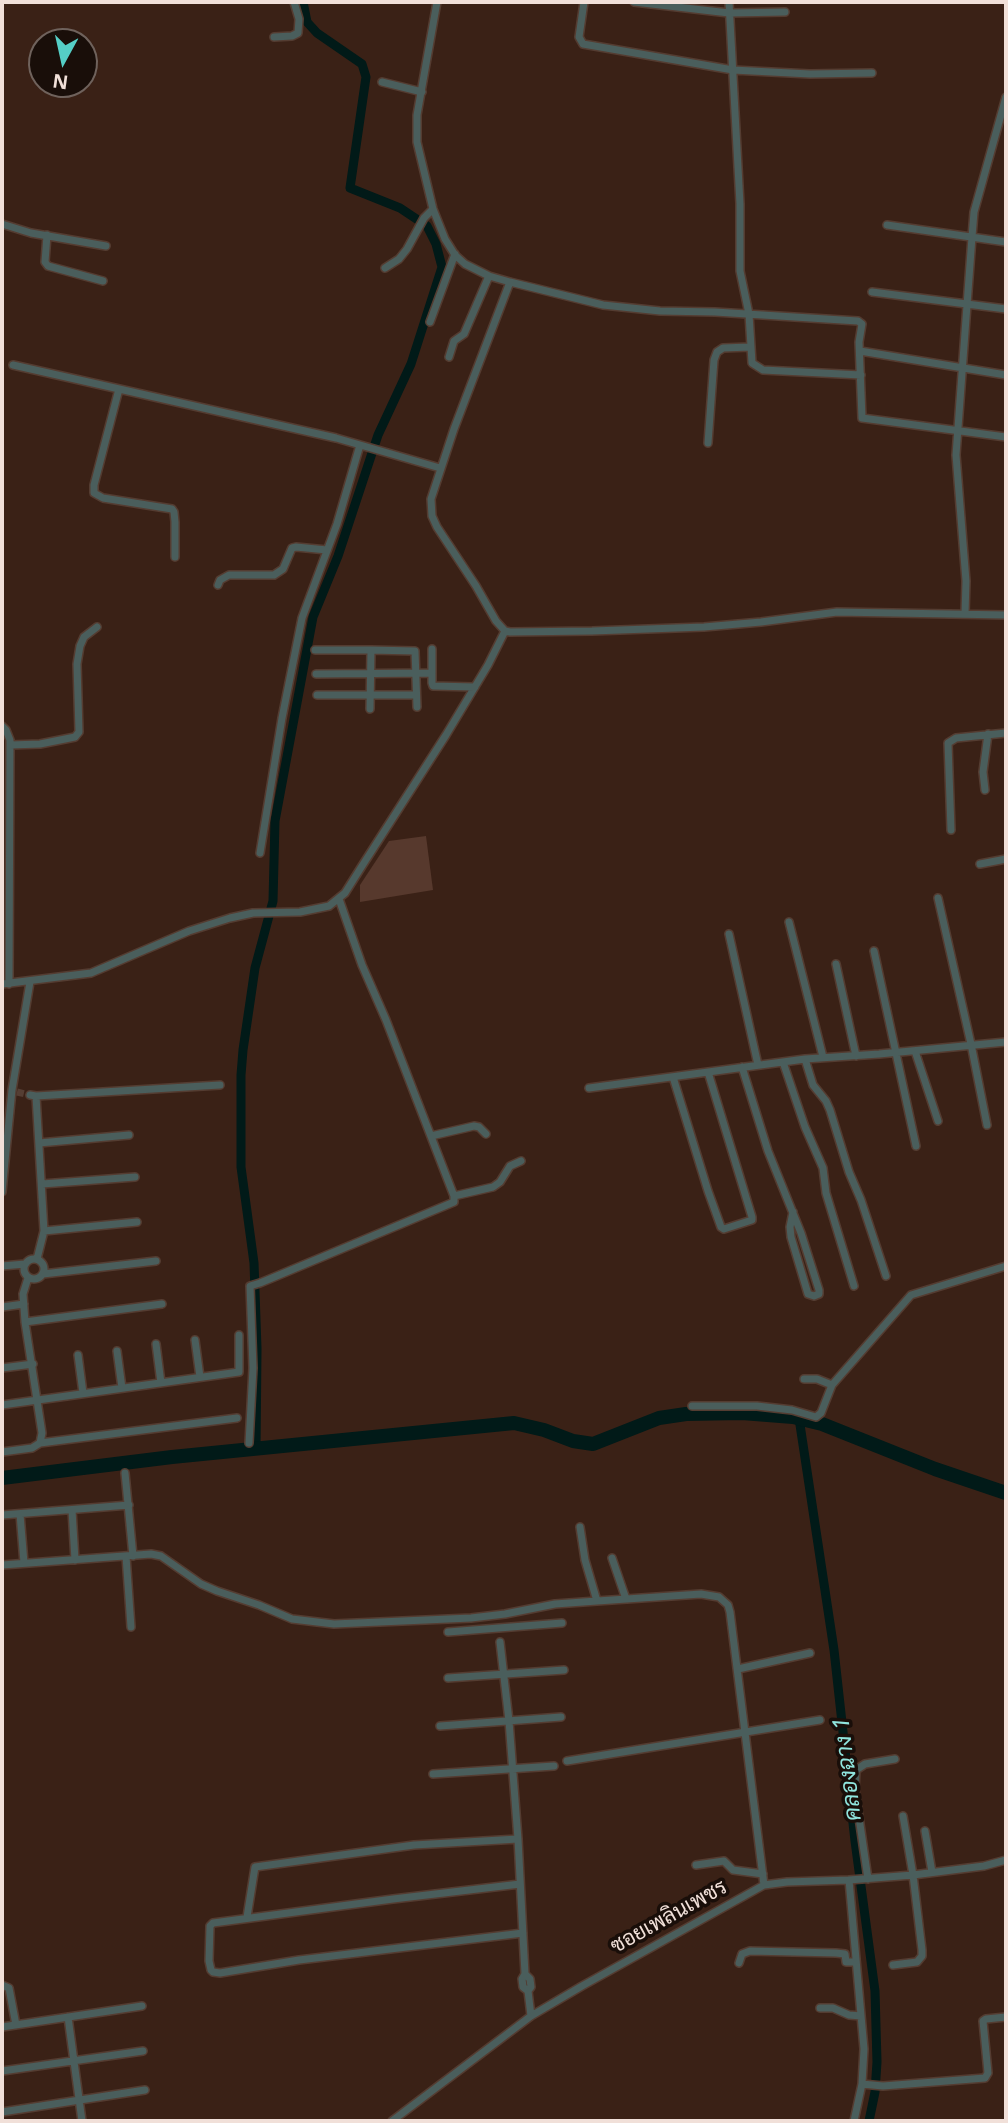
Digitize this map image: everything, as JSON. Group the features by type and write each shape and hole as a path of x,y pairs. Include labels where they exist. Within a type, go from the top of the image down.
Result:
{"street":[{"path":"274,37 298,33 299,19 294,2"},
{"path":"437,2 417,115 417,142 433,209 444,239 465,264 489,276 604,305 660,311 858,321 862,324 859,342 862,418 1006,437"},
{"path":"584,2 579,37 583,44 733,70 810,74 872,72"},
{"path":"634,2 729,13 785,12"},
{"path":"729,2 740,204 740,271 749,314 752,363 763,370 861,374"},
{"path":"382,82 422,92"},
{"path":"965,614 966,581 957,469 972,237 974,212 1006,97"},
{"path":"384,268 407,249 422,222 433,209"},
{"path":"2,224 31,233 106,246"},
{"path":"887,225 1006,242"},
{"path":"47,235 48,266 103,281"},
{"path":"430,323 455,254"},
{"path":"449,357 454,341 464,334 489,276"},
{"path":"510,282 432,492 432,516 496,621 505,631 704,627 837,612 1006,615"},
{"path":"872,292 1006,309"},
{"path":"708,443 714,360 717,352 723,348 750,347"},
{"path":"860,351 1006,374"},
{"path":"13,365 363,445 440,468"},
{"path":"119,388 94,493 103,498 172,509 175,522 175,557"},
{"path":"260,853 302,618 363,445"},
{"path":"218,585 220,580 229,575 274,575 283,569 292,548 327,551"},
{"path":"10,745 40,744 75,737 79,732 80,646 84,637 97,627"},
{"path":"2,726 6,730 10,745 8,979 30,982 90,973 219,921 253,913 319,909 329,906 339,898 475,687 505,631"},
{"path":"432,649 433,686 475,687"},
{"path":"315,650 415,651 417,707"},
{"path":"370,709 371,650"},
{"path":"316,674 432,673"},
{"path":"317,695 416,695"},
{"path":"951,830 948,743 956,738 1006,733"},
{"path":"985,790 988,734"},
{"path":"980,864 1006,859"},
{"path":"249,1443 253,1368 250,1286 454,1202 386,1020 362,965 339,898"},
{"path":"938,898 987,1125"},
{"path":"789,922 823,1057"},
{"path":"729,934 758,1065"},
{"path":"874,951 916,1146"},
{"path":"836,964 856,1056"},
{"path":"2,1192 30,982"},
{"path":"589,1088 823,1057 1006,1042"},
{"path":"915,1051 938,1121"},
{"path":"805,1059 813,1085 830,1110 886,1276"},
{"path":"783,1062 805,1127 823,1168 826,1193 854,1286"},
{"path":"742,1067 768,1151 793,1212 819,1290 819,1294 814,1296 808,1294 791,1237 793,1212"},
{"path":"673,1077 708,1191 724,1230 752,1220 752,1217 708,1072"},
{"path":"37,1259 44,1231 39,1143 33,1096 220,1085"},
{"path":"431,1136 474,1126 486,1134"},
{"path":"39,1143 129,1135"},
{"path":"454,1196 492,1187 500,1182 510,1166 521,1161"},
{"path":"42,1184 135,1177"},
{"path":"44,1231 137,1222"},
{"path":"2,1266 25,1264 31,1259 37,1259 42,1262 43,1274 34,1280 28,1278 24,1273 25,1264"},
{"path":"43,1274 156,1261"},
{"path":"692,1406 757,1406 792,1410 816,1417 821,1413 832,1385 911,1296 929,1288 1006,1266"},
{"path":"28,1278 23,1294 25,1322 39,1400 42,1433 40,1443"},
{"path":"2,1307 24,1304"},
{"path":"25,1322 162,1304"},
{"path":"2,1405 239,1372 239,1335"},
{"path":"195,1340 201,1377"},
{"path":"156,1344 161,1383"},
{"path":"117,1351 122,1388"},
{"path":"78,1355 83,1394"},
{"path":"2,1368 33,1364"},
{"path":"804,1379 824,1380 832,1385"},
{"path":"2,1452 32,1448 40,1443 237,1418"},
{"path":"125,1473 129,1505 131,1627"},
{"path":"2,1516 129,1505"},
{"path":"72,1510 75,1560"},
{"path":"20,1514 24,1563"},
{"path":"580,1527 585,1560 597,1601"},
{"path":"2,1565 151,1554 161,1556 201,1584 292,1619 334,1624 497,1615 555,1604 597,1601 701,1594 719,1597 728,1605 730,1612 764,1885"},
{"path":"612,1558 626,1599"},
{"path":"497,1615 499,1629"},
{"path":"448,1632 562,1623"},
{"path":"500,1642 509,1721 526,1974 531,1987 528,1992 531,2016"},
{"path":"738,1668 810,1653"},
{"path":"448,1678 564,1670"},
{"path":"440,1726 561,1717"},
{"path":"567,1761 820,1720"},
{"path":"868,1879 855,1790 856,1770 864,1764 895,1759"},
{"path":"433,1774 554,1766"},
{"path":"893,1965 914,1963 922,1956 922,1934 903,1816"},
{"path":"925,1831 932,1872"},
{"path":"247,1917 255,1867 414,1845 518,1839"},
{"name":"ซอยเพลินเพชร","path":"392,2121 531,2016 764,1885 913,1875 984,1866 1006,1860"},
{"path":"695,1865 724,1861 733,1870 763,1874"},
{"path":"849,1880 864,2049 864,2084 854,2121"},
{"path":"520,1884 213,1923 210,1926 209,1961 213,1972 523,1933"},
{"path":"739,1963 742,1954 750,1951 836,1953 845,1954 846,1962 856,1962"},
{"path":"2,1985 9,1988 16,2025"},
{"path":"2,2027 142,2006"},
{"path":"820,2008 833,2008 849,2015 861,2016"},
{"path":"68,2017 82,2121"},
{"path":"864,2084 877,2086 985,2078 988,2073 983,2021 1006,2017"},
{"path":"2,2071 143,2051"},
{"path":"2,2112 145,2090"}],"shaded area":[{"path":"426,836 433,890 360,902 360,885 389,841"}],"waterway":[{"path":"256,1449 254,1263 241,1167 241,1075 255,968 273,901 275,821 313,617 338,556 378,435 411,364 442,267 436,244 427,226 400,208 350,188 366,77 362,64 317,33 307,22 303,2"},
{"path":"2,1478 172,1457 514,1423 573,1441 593,1444 659,1418 686,1414 742,1413 793,1417 822,1424 935,1469 1006,1493"},
{"name":"คลองฉาง 1","path":"799,1418 834,1650 875,1991 877,2062 869,2121"}],"tunnel":[{"path":"17,1092 30,1095"}]}
